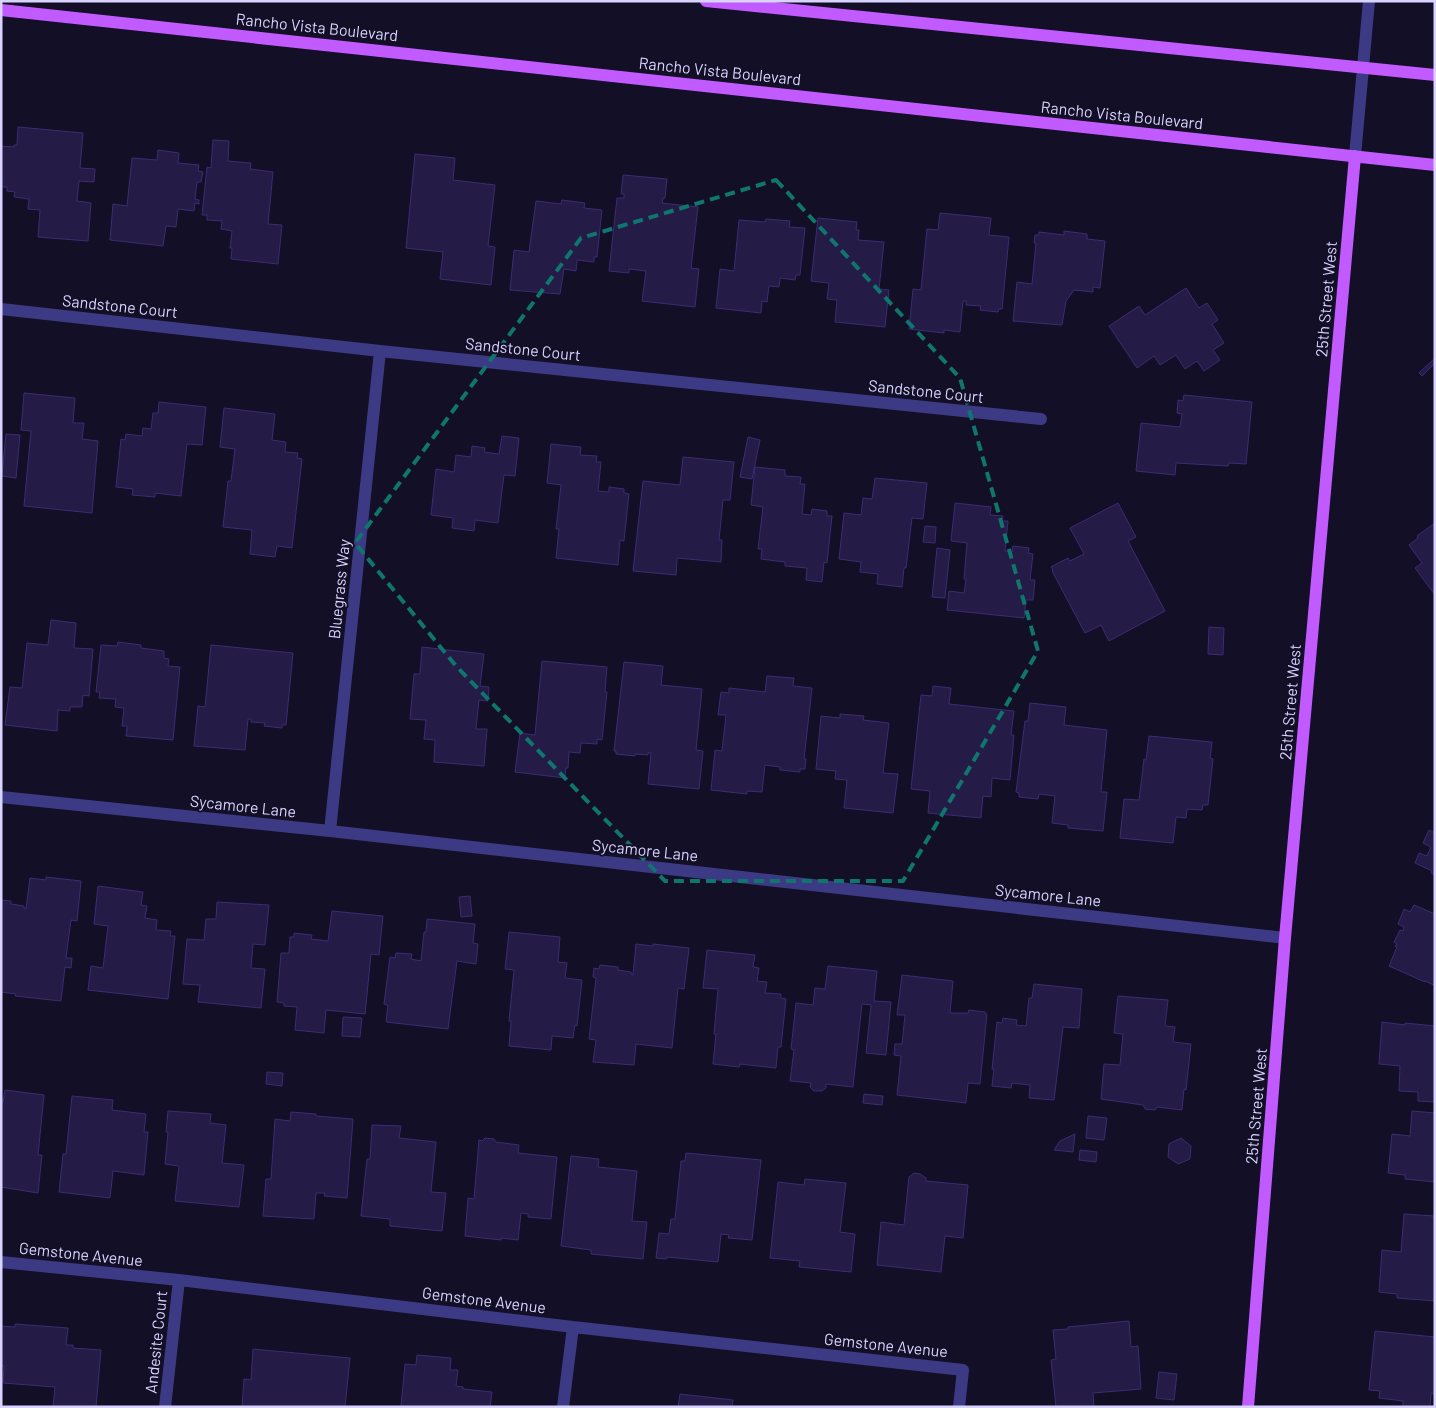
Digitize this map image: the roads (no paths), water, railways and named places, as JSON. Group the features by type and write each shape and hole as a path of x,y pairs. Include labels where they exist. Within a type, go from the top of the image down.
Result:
{"main road":[{"path":"706,1 1435,75"},
{"name":"Rancho Vista Boulevard","path":"1,10 1435,166"},
{"name":"25th Street West","path":"1248,1407 1285,938 1355,156"}],"street":[{"name":"25th Street West","path":"1355,156 1364,67 1368,1"},
{"name":"Sandstone Court","path":"1,309 380,351 1041,419"},
{"name":"Bluegrass Way","path":"330,831 380,351"},
{"name":"Sycamore Lane","path":"1,797 330,831 1285,938"},
{"name":"Gemstone Avenue","path":"1,1262 180,1280 573,1327 963,1370 959,1407"},
{"name":"Andesite Court","path":"165,1407 180,1280"},
{"path":"563,1407 573,1327"}]}
